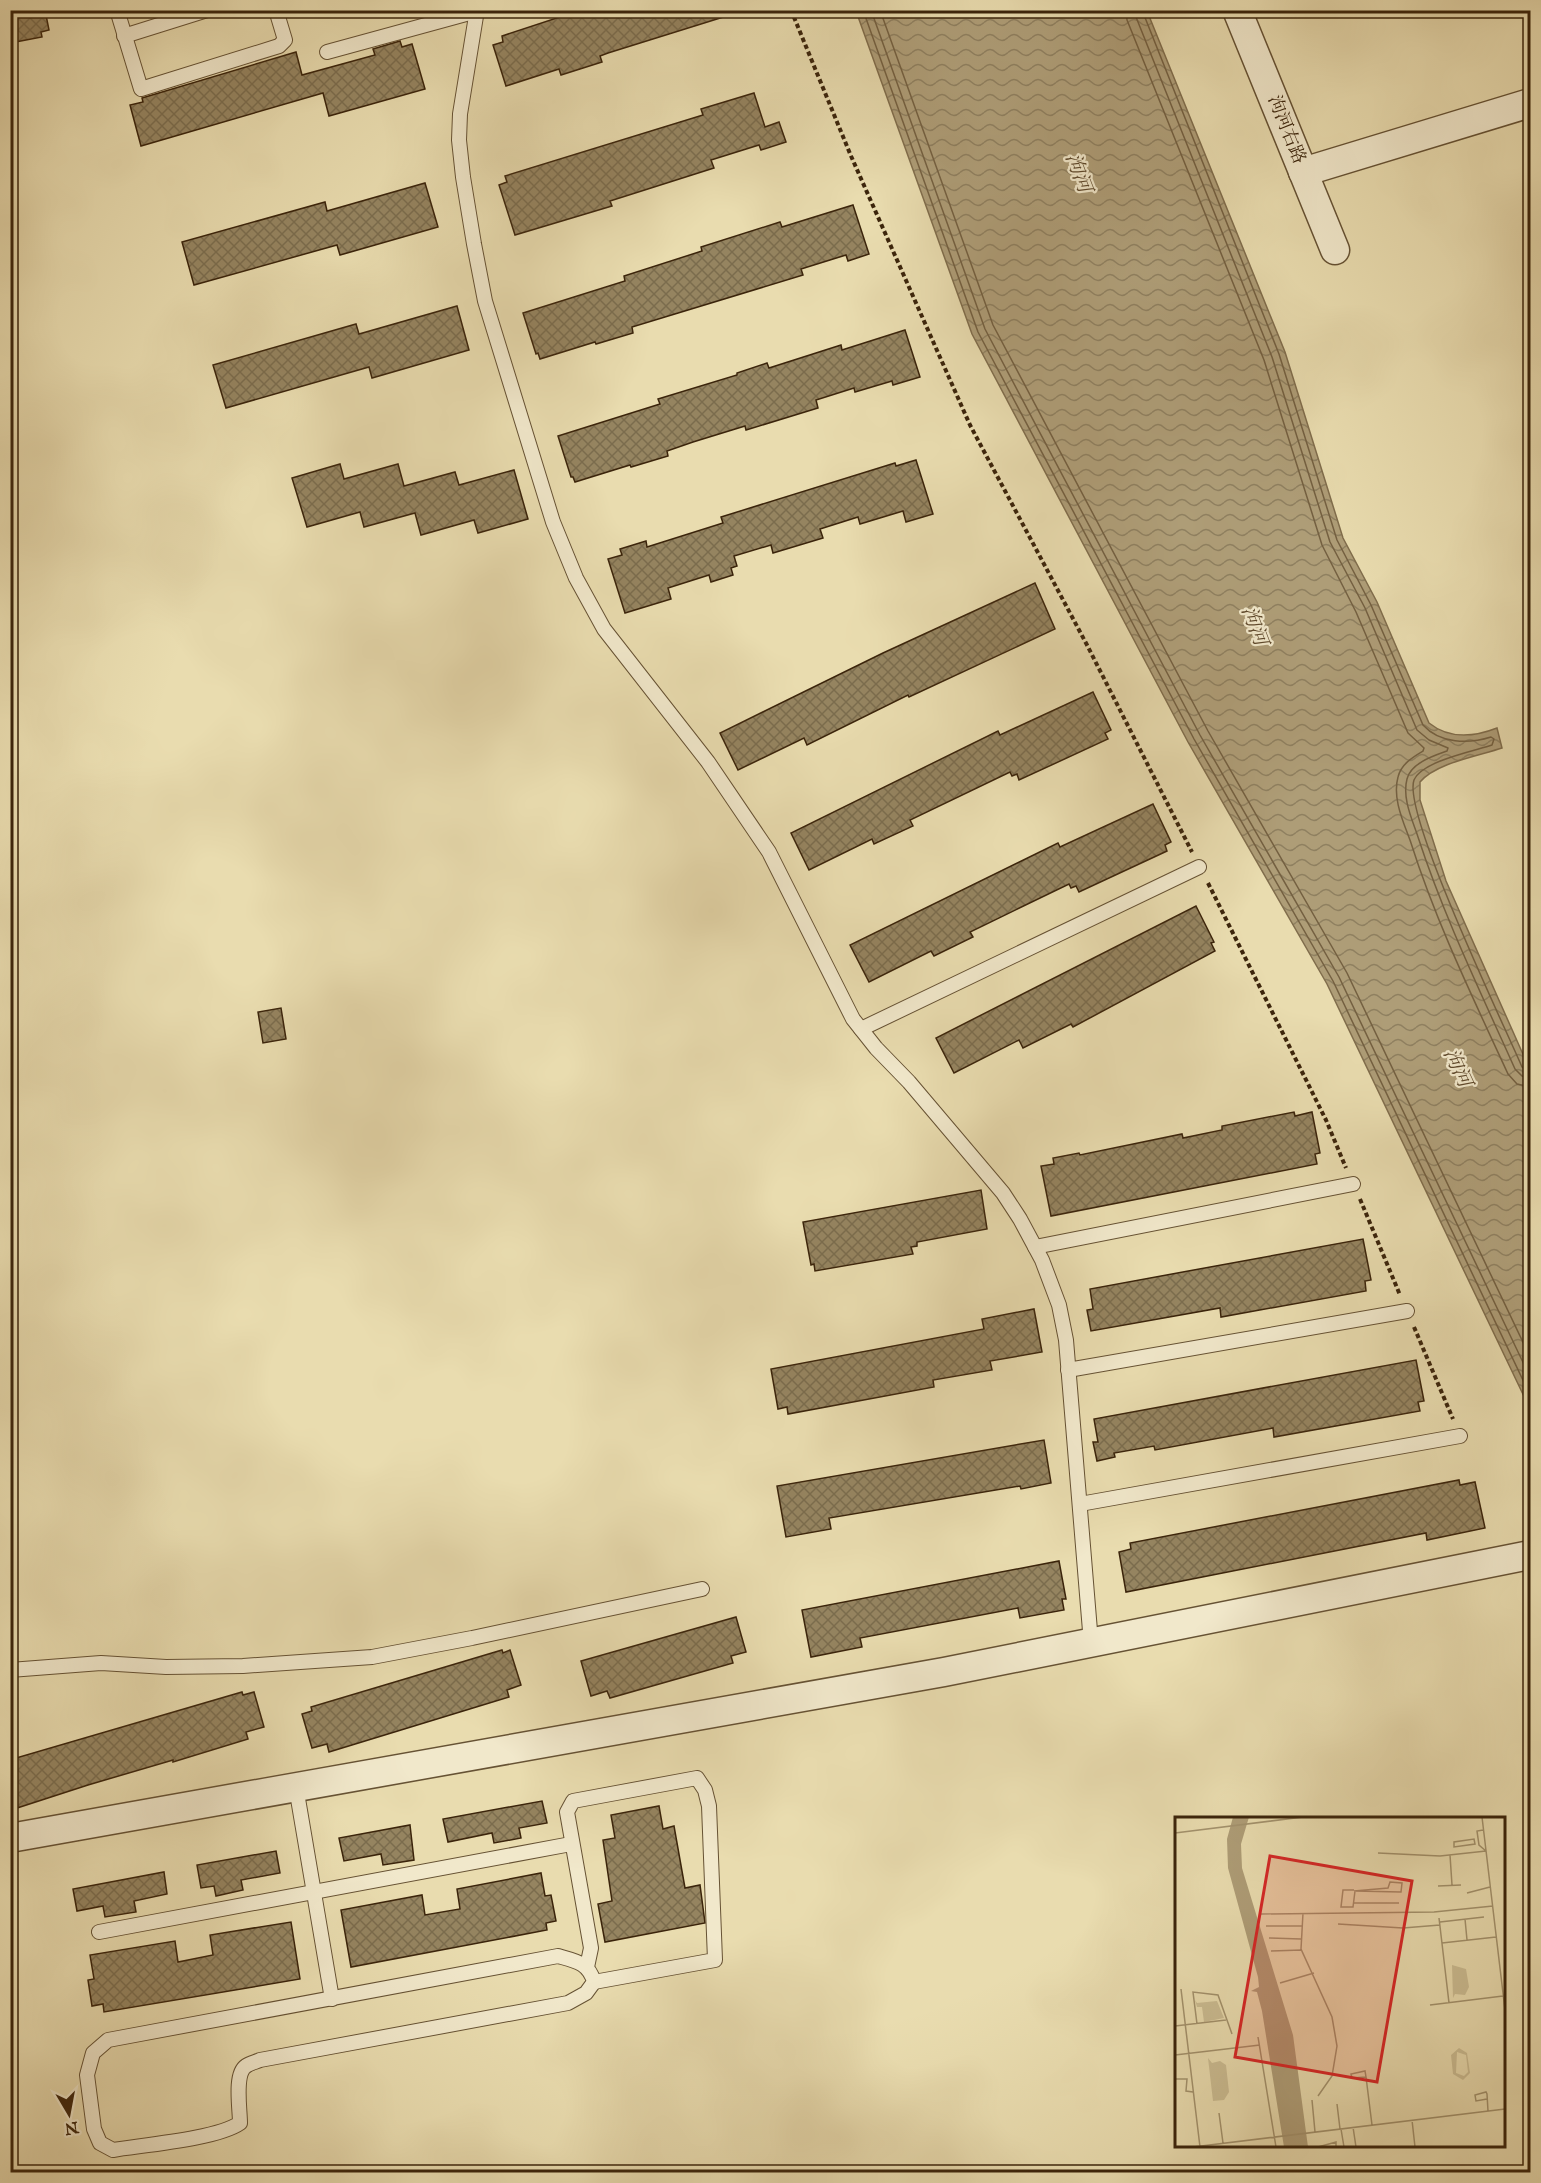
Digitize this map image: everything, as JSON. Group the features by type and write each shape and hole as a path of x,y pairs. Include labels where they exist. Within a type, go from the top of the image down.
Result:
{"street":[{"name":"泃河右路","path":"1237,10 1335,250"},
{"path":"1303,172 1530,103"},
{"path":"10,1838 944,1672 1530,1555"}],"lane":[{"path":"117,10 141,89 279,46 285,40 276,10"},
{"path":"124,36 207,10"},
{"path":"327,51 477,11 460,114 459,140 463,177 485,301 553,522 576,578 604,630 708,762 769,852 853,1019 1003,1193 1035,1247 1059,1305 1066,1340 1091,1643"},
{"path":"861,1029 1199,867"},
{"path":"1035,1247 1353,1184"},
{"path":"1068,1370 1407,1311"},
{"path":"1080,1504 1460,1436"},
{"path":"10,1670 101,1663 166,1667 243,1666 372,1657 702,1589"},
{"path":"587,1967 591,1948 567,1812 573,1801 697,1778 705,1790 709,1806 715,1960 594,1982 586,1993 568,2003 260,2060 246,2066 241,2072 239,2079 240,2123 212,2134 113,2150 100,2143 94,2129 87,2075 93,2053 108,2040 558,1956 581,1962 591,1973 594,1982"},
{"path":"296,1786 332,1999"},
{"path":"99,1932 571,1844"}],"path":[{"path":"791,10 851,156 970,425 1087,645 1326,1120 1460,1436"}],"water":[{"name":"泃河","path":"856,11 1147,11 1285,352 1343,538 1377,602 1429,723 1445,732 1462,735 1497,728 1502,748 1447,765 1427,775 1420,782 1420,800 1446,881 1530,1070 1530,1409 1327,984 1188,742 972,334"}],"building":[{"path":"10,10 45,10 49,30 41,32 42,37 10,43"},
{"path":"581,10 729,10 730,15 608,53 600,56 602,62 561,75 559,69 506,86 493,45 503,42 502,36"},
{"path":"400,41 402,47 412,44 425,89 329,116 323,93 141,146 130,105 143,102 142,98 296,52 302,75 375,55 373,49"},
{"path":"754,93 765,127 779,122 786,142 761,150 759,145 711,160 714,168 610,201 612,206 515,235 499,185 507,182 505,176 703,115 701,109"},
{"path":"425,183 438,227 340,255 337,245 194,285 182,242 325,202 327,211"},
{"path":"853,205 869,254 848,261 846,255 801,269 803,275 632,327 633,333 540,359 538,353 536,354 523,313 625,281 624,276 702,251 701,247 780,222 782,227"},
{"path":"457,306 469,350 372,378 369,367 226,408 213,365 356,324 359,334"},
{"path":"905,330 920,377 893,385 892,381 855,392 854,388 816,400 818,408 746,430 745,426 693,442 667,451 668,456 575,482 571,477 558,436 660,404 658,399 737,375 737,373 767,363 769,368 841,345 842,350"},
{"path":"916,460 933,514 906,522 903,511 860,524 858,517 820,529 823,538 773,553 771,545 734,556 737,566 731,568 733,575 711,582 709,575 668,588 671,599 625,613 608,559 622,555 620,549 646,541 647,547 723,523 721,517 895,463 896,466"},
{"path":"340,464 344,479 398,464 404,486 455,472 459,485 514,470 528,519 478,533 474,520 421,535 415,513 364,527 360,512 307,527 292,478"},
{"path":"1035,583 1055,629 909,697 908,695 807,745 804,738 738,770 720,733 883,653"},
{"path":"1093,692 1111,730 1105,733 1108,739 1019,780 1017,774 1012,776 1010,772 910,820 913,826 874,844 872,839 809,870 791,833 998,731 1000,735"},
{"path":"1153,804 1171,842 1165,845 1167,851 1079,892 1076,886 1071,888 1069,884 970,932 973,937 934,956 931,951 869,982 850,945 1058,843 1060,847"},
{"path":"1196,906 1214,942 1211,943 1215,951 1073,1027 1071,1024 1023,1048 1019,1040 954,1073 936,1038"},
{"path":"281,1008 286,1039 263,1043 258,1012"},
{"path":"1294,1112 1295,1116 1312,1112 1320,1153 1315,1154 1317,1164 1051,1216 1041,1166 1054,1164 1053,1158 1079,1153 1080,1155 1182,1134 1183,1138 1222,1130 1222,1126"},
{"path":"981,1190 987,1229 917,1242 917,1246 911,1247 913,1254 815,1271 814,1264 811,1265 803,1222"},
{"path":"1363,1239 1371,1280 1365,1281 1366,1291 1221,1317 1220,1308 1091,1331 1087,1310 1093,1309 1090,1289"},
{"path":"1034,1309 1042,1352 990,1361 992,1370 933,1380 934,1387 788,1414 787,1407 778,1409 771,1369 984,1329 982,1319"},
{"path":"1416,1360 1424,1401 1418,1402 1420,1411 1274,1437 1273,1428 1155,1450 1154,1446 1114,1453 1115,1457 1097,1461 1093,1442 1098,1442 1094,1419"},
{"path":"1044,1440 1051,1483 1021,1489 1020,1486 829,1518 831,1529 786,1537 777,1486"},
{"path":"1459,1480 1460,1485 1475,1482 1485,1528 1427,1540 1426,1533 1126,1592 1119,1552 1131,1549 1130,1543"},
{"path":"1059,1561 1066,1599 1062,1599 1064,1610 1020,1618 1018,1608 860,1638 862,1647 811,1657 802,1610"},
{"path":"736,1617 746,1652 731,1656 733,1663 610,1698 607,1691 591,1696 581,1661"},
{"path":"502,1650 503,1653 510,1650 521,1685 507,1690 509,1697 329,1752 327,1744 312,1748 302,1714 312,1711 311,1707"},
{"path":"242,1692 243,1695 254,1692 264,1727 246,1732 248,1739 14,1809 10,1798 10,1763 16,1761 16,1758"},
{"path":"542,1801 547,1823 519,1828 521,1838 494,1843 492,1833 448,1842 443,1819"},
{"path":"659,1806 663,1829 674,1826 685,1888 700,1885 705,1923 605,1942 598,1904 612,1901 603,1840 615,1838 611,1815"},
{"path":"410,1825 414,1860 383,1865 381,1854 344,1861 339,1838"},
{"path":"276,1851 280,1873 241,1880 243,1890 216,1896 214,1886 201,1888 197,1865"},
{"path":"164,1872 167,1894 134,1901 136,1912 105,1917 103,1906 77,1911 73,1889"},
{"path":"541,1873 545,1896 551,1895 556,1921 546,1923 547,1930 351,1967 341,1910 422,1895 425,1915 460,1909 457,1889"},
{"path":"291,1922 300,1979 104,2012 103,2004 92,2006 88,1980 94,1979 90,1955 175,1941 178,1962 213,1955 210,1935"}]}
